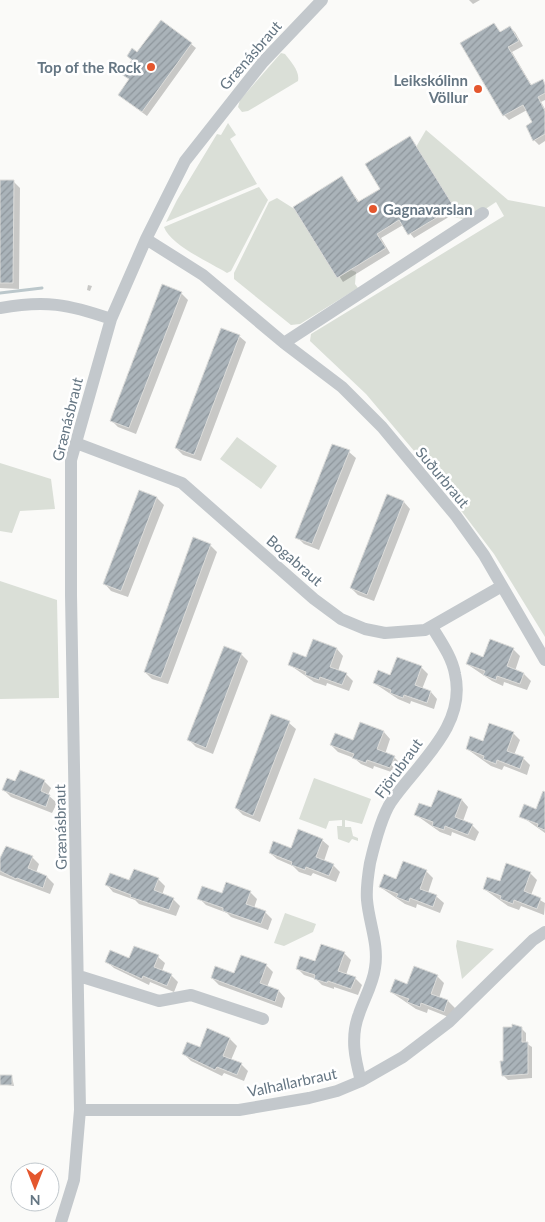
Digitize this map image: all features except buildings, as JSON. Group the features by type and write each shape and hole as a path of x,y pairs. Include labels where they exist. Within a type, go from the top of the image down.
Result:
{"street":[{"name":"Grænásbraut","path":"61,1222 74,1180 80,1110 71,595 71,460 111,319 146,239 191,152 263,62 322,0"},
{"path":"284,343 483,213"},
{"name":"Suðurbraut","path":"146,239 203,275 284,343 342,387 382,427 456,516 484,555 545,660"},
{"path":"0,308 50,303 75,307 111,319"},
{"name":"Bogabraut","path":"76,443 182,483 314,600 341,619 365,629 385,633 432,627 502,586"},
{"name":"Fjörubraut","path":"362,1081 356,1063 354,1038 358,1017 375,967 375,949 367,901 370,862 390,804 443,736 455,707 456,676 449,655 432,627"},
{"name":"Valhallarbraut","path":"80,1110 239,1110 309,1098 362,1081 403,1057 449,1022 533,940 545,932"},
{"path":"78,976 159,1002 191,995 263,1019"}],"shaded area":[{"path":"281,53 285,54 294,67 298,74 298,81 248,111 242,112 238,107 240,100"},
{"path":"228,123 236,135 230,139 257,184 166,222 177,200 217,134 221,135"},
{"path":"426,130 508,200 545,207 545,637 494,554 431,471 366,394 310,341 311,334 504,216 496,202 469,220 441,215 416,147"},
{"path":"259,187 268,200 231,271 227,273 182,247 168,234 164,227"},
{"path":"277,198 296,210 337,278 351,270 356,272 355,284 358,288 300,324 291,325 234,279 234,273 269,202"},
{"path":"237,437 277,466 261,489 220,459"},
{"path":"0,463 51,479 55,509 20,511 12,533 0,531"},
{"path":"0,581 57,600 59,698 0,699"},
{"path":"314,778 371,799 362,824 345,820 345,827 351,827 353,836 358,838 358,841 352,839 349,843 338,839 337,826 342,826 342,820 329,821 326,829 299,819"},
{"path":"285,913 316,924 313,932 284,946 274,943"},
{"path":"457,940 494,949 462,979 456,946"}],"waterway":[{"path":"0,293 42,288"}],"place":[{"name":"Top of the Rock","path":"151,67"},
{"name":"Leikskólinn Völlur","path":"478,89"},
{"name":"Gagnavarslan","path":"373,209"}]}
